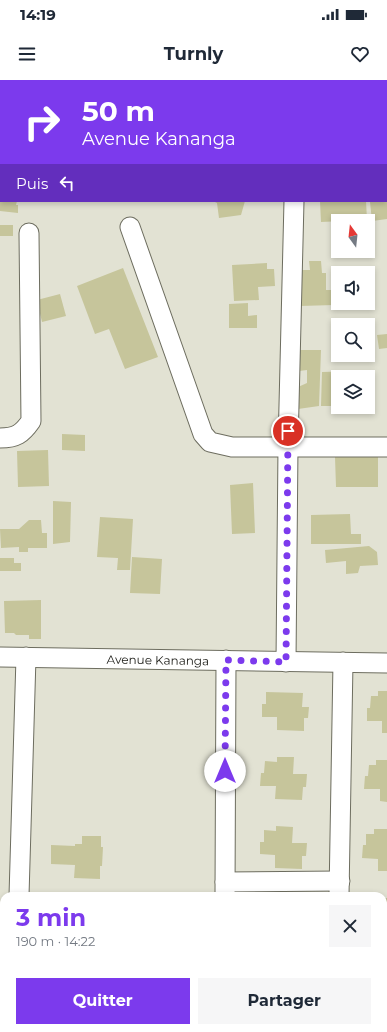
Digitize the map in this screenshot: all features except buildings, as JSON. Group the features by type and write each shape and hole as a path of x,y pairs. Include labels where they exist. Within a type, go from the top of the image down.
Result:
{"street":[{"path":"286,662 288,446 294,202"},
{"path":"130,227 203,434 210,442 232,447 387,447"},
{"path":"0,438 17,436 31,421 28,233"},
{"name":"Avenue Kananga","path":"0,657 387,663"},
{"path":"19,892 26,657"},
{"path":"226,660 225,889 340,889 343,662"}],"route":[{"path":"225,771 226,660 286,662 288,431"}]}
